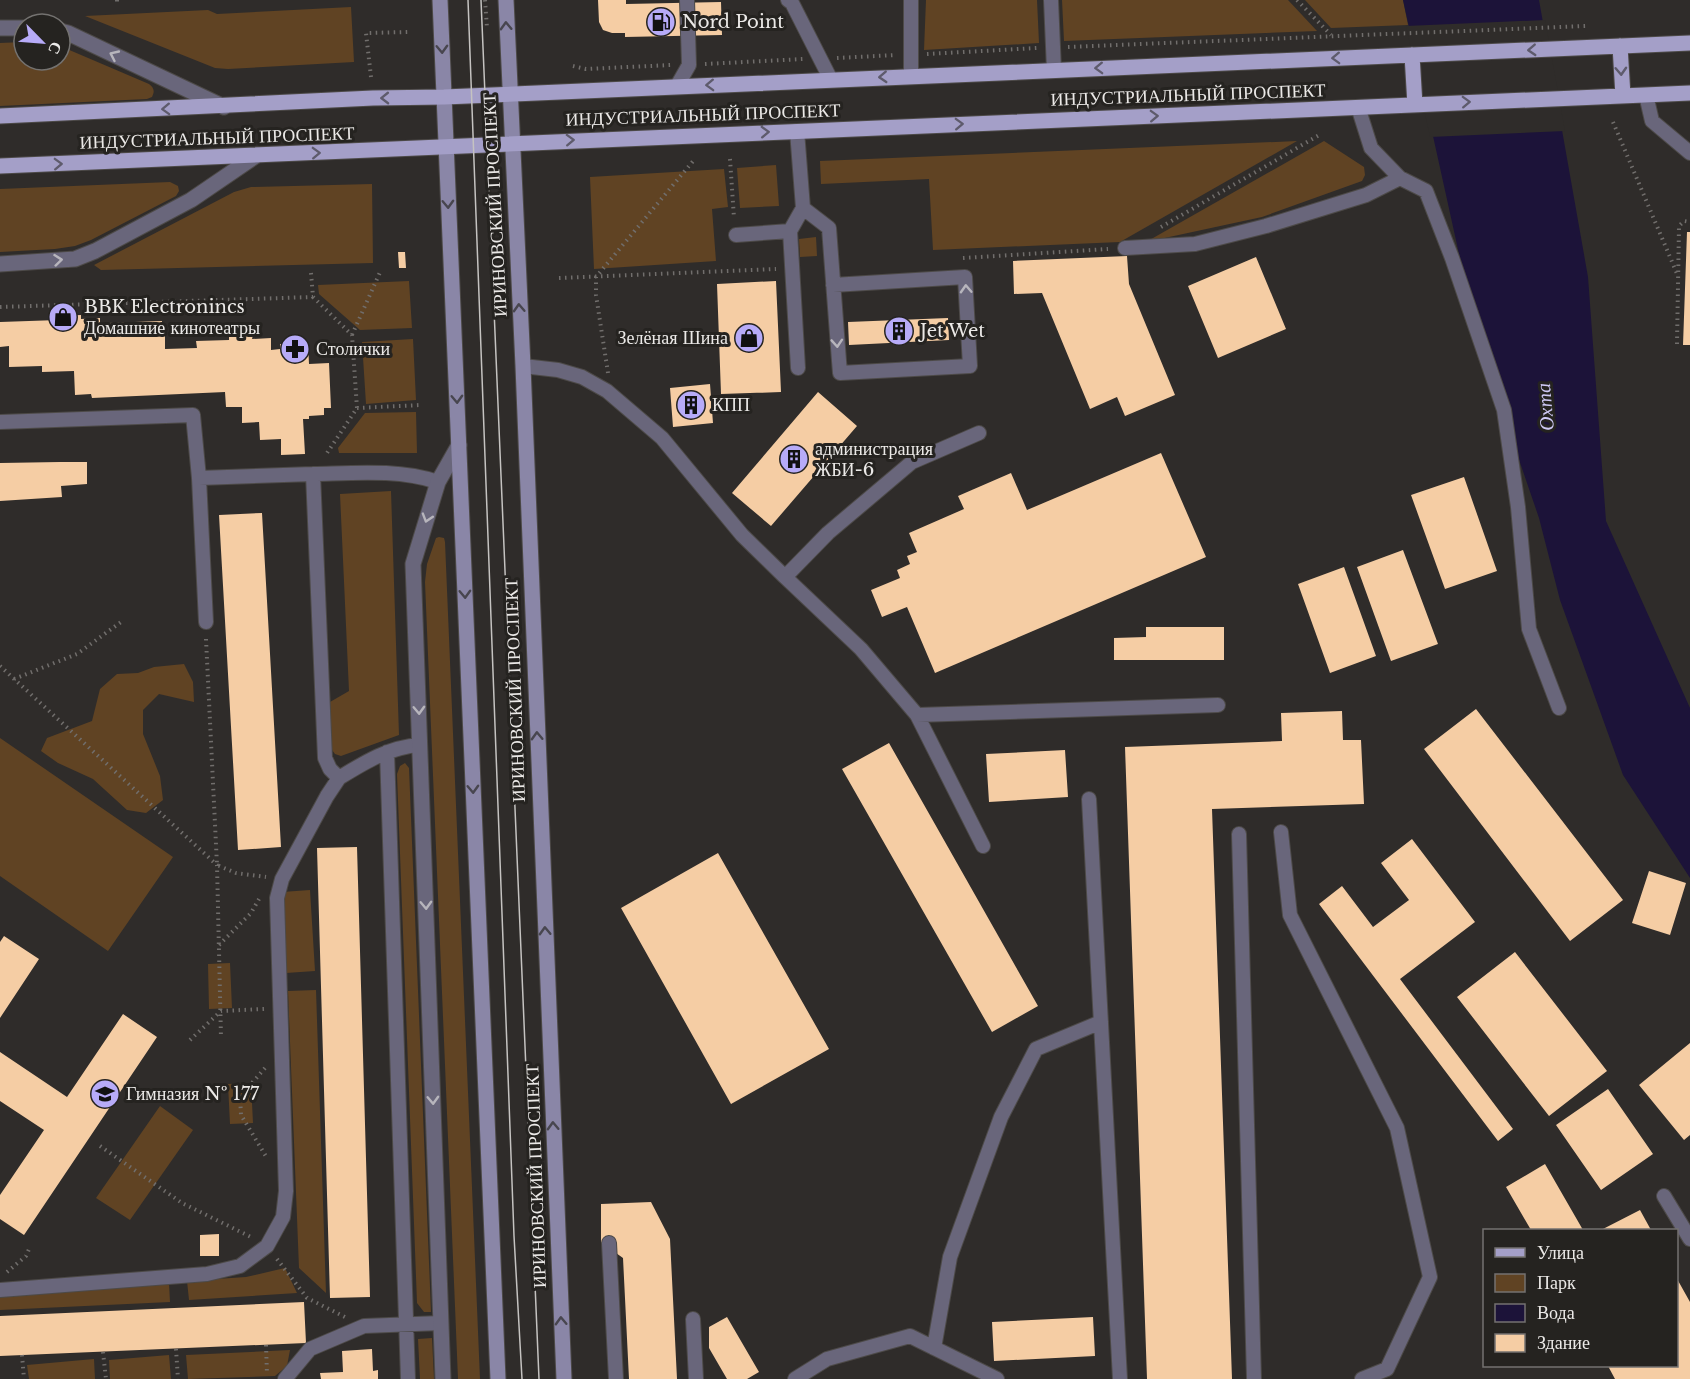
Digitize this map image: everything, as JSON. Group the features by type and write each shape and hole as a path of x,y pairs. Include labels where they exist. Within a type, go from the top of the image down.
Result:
{"main road":[{"path":"440,0 498,1379"},
{"name":"ИРИНОВСКИЙ ПРОСПЕКТ","path":"506,0 564,1379"},
{"path":"1690,43 1620,46 1623,96 1690,93"},
{"name":"ИНДУСТРИАЛЬНЫЙ ПРОСПЕКТ","path":"0,116 1620,46"},
{"path":"1411,105 1412,55"},
{"name":"ИНДУСТРИАЛЬНЫЙ ПРОСПЕКТ","path":"0,166 1623,96"}],"street":[{"path":"72,35 224,107"},
{"path":"0,264 75,259 96,251 191,200 257,155"},
{"path":"443,1379 413,564 438,482 459,445"}],"lane":[{"path":"677,86 689,64 687,0"},
{"path":"788,0 792,3 831,80"},
{"path":"911,0 911,76"},
{"path":"1051,0 1054,70"},
{"path":"1646,95 1652,121 1690,153"},
{"path":"1358,107 1371,148 1400,178 1426,191 1452,258 1504,410 1518,507 1529,630 1559,708"},
{"path":"797,131 803,208 790,231 798,368"},
{"path":"1125,248 1195,244 1266,226 1366,195 1400,178"},
{"path":"803,208 829,228 833,285 840,373 970,366 965,278 833,285"},
{"path":"736,235 790,231"},
{"path":"523,366 558,370 582,377 607,392 662,438 742,535 861,649 917,715 983,846"},
{"path":"0,422 193,415 199,478 206,622"},
{"path":"785,577 828,533 912,462 979,433"},
{"path":"199,478 391,473 438,482"},
{"path":"313,474 325,758 330,769 339,778"},
{"path":"917,715 1218,705"},
{"path":"0,1290 207,1274 240,1266 267,1246 283,1217 286,1191 277,898 282,879 339,778 387,752 404,746 420,745"},
{"path":"387,752 408,1379"},
{"path":"1089,799 1120,1379"},
{"path":"1281,832 1290,915 1396,1128 1430,1277 1387,1369 1362,1379"},
{"path":"1239,834 1254,1379"},
{"path":"934,1348 950,1257 1001,1117 1036,1049 1101,1022"},
{"path":"1665,1196 1690,1239"},
{"path":"609,1243 616,1379"},
{"path":"693,1319 696,1379"},
{"path":"285,1379 310,1349 364,1326 441,1323"},
{"path":"795,1379 827,1359 910,1336 997,1379"}],"path":[{"path":"485,0 487,28"},
{"path":"1297,0 1331,36"},
{"path":"573,66 586,69 1586,26"},
{"path":"371,77 366,33 409,32"},
{"path":"1613,122 1678,276"},
{"path":"1156,230 1321,134"},
{"path":"730,159 736,235"},
{"path":"607,392 609,371 596,295 596,276 694,160"},
{"path":"1677,344 1679,226 1684,222 1690,222"},
{"path":"961,258 1125,248"},
{"path":"558,278 792,268"},
{"path":"313,474 357,408 352,335 381,270"},
{"path":"311,273 313,297 352,335"},
{"path":"0,307 313,297"},
{"path":"357,408 421,405"},
{"path":"14,679 76,654 121,622"},
{"path":"206,622 217,865 221,1038"},
{"path":"0,666 217,865 236,873 272,878 267,886"},
{"path":"219,945 251,913 261,895"},
{"path":"190,1040 221,1011 280,1009"},
{"path":"269,1162 241,1115 240,1097 282,1050"},
{"path":"100,1146 182,1203 267,1246 307,1298 364,1326"},
{"path":"0,1279 26,1256 30,1247"},
{"path":"266,1345 267,1379"},
{"path":"176,1349 178,1379"},
{"path":"103,1352 105,1379"},
{"path":"22,1356 24,1379"}],"green space":[{"path":"926,0 1037,0 1039,43 924,50"},
{"path":"1062,0 1288,0 1317,31 1064,41"},
{"path":"1305,0 1403,0 1408,25 1331,28"},
{"path":"351,7 354,62 228,69 215,68 85,16 208,10 217,14"},
{"path":"12,42 12,72 72,72 72,51 149,84 154,90 153,95 147,99 0,106 0,43"},
{"path":"1297,141 1120,242 933,250 929,179 821,184 820,161"},
{"path":"1324,141 1364,167 1365,175 1362,181 1262,217 1146,242"},
{"path":"776,165 779,206 740,208 737,168"},
{"path":"724,169 728,207 712,209 716,261 594,269 590,177"},
{"path":"170,182 178,186 179,191 176,196 91,240 75,246 55,249 0,252 0,189"},
{"path":"372,184 373,263 101,270 94,265 234,192 251,187"},
{"path":"816,237 817,256 800,257 799,239"},
{"path":"409,281 412,328 360,330 319,294 318,285"},
{"path":"413,339 416,400 366,404 362,342"},
{"path":"416,412 417,453 339,453 338,448 365,413"},
{"path":"391,491 399,735 341,756 332,750 330,702 349,691 340,494"},
{"path":"436,538 444,538 445,542 480,1379 458,1379 425,582 427,564"},
{"path":"184,664 193,682 194,702 159,694 143,710 143,734 160,776 163,800 146,813 127,810 93,779 58,763 41,751 47,738 92,721 100,689 117,674 138,673 154,667"},
{"path":"0,738 173,857 108,951 0,876"},
{"path":"405,763 409,768 431,1312 424,1312 417,1303 397,774 400,766"},
{"path":"310,890 315,971 286,973 282,892"},
{"path":"230,963 232,1008 209,1009 208,964"},
{"path":"316,990 326,1293 299,1268 288,991"},
{"path":"251,1083 253,1123 230,1124 228,1084"},
{"path":"160,1106 193,1130 130,1220 96,1198"},
{"path":"285,1268 297,1293 189,1300 187,1281 246,1277"},
{"path":"169,1283 170,1302 0,1310 0,1293"},
{"path":"432,1338 434,1379 420,1379 418,1339"},
{"path":"290,1350 287,1366 275,1376 188,1379 186,1355"},
{"path":"169,1355 171,1379 110,1379 109,1360"},
{"path":"94,1359 95,1379 29,1379 27,1365"}],"water":[{"name":"Охта","path":"1403,0 1539,0 1588,277 1606,521 1690,708 1690,878 1623,775 1560,600 1539,518 1478,340"}],"pier":[{"path":"1545,20 1565,131 1430,137 1406,26"}],"building":[{"path":"598,0 626,0 626,4 721,2 722,35 625,37 625,33 603,30 599,22"},
{"path":"1687,232 1690,232 1690,345 1683,345"},
{"path":"398,252 405,252 406,268 399,268"},
{"path":"1127,256 1129,284 1175,395 1125,416 1117,397 1090,409 1042,293 1014,294 1013,261"},
{"path":"1256,257 1286,329 1218,358 1188,286"},
{"name":"Зелёная Шина","path":"776,281 781,392 721,394 717,284"},
{"path":"81,315 81,319 100,318 100,329 108,329 108,323 162,321 162,327 165,327 165,349 197,348 196,341 229,340 229,336 253,335 252,339 271,338 271,350 280,349 280,344 308,343 309,364 329,363 331,408 324,408 324,415 309,416 309,419 303,419 305,454 281,455 281,439 260,440 259,422 242,423 242,407 226,407 225,392 92,398 91,394 75,395 74,371 42,372 42,366 9,367 9,346 0,347 0,322 58,320 58,316"},
{"name":"Jet Wet","path":"948,318 949,340 849,345 848,322"},
{"name":"КПП","path":"710,384 713,423 673,427 670,388"},
{"name":"администрация ЖБИ-6","path":"818,392 857,426 771,526 732,493"},
{"path":"1161,453 1206,557 935,673 907,607 882,617 871,590 900,578 897,570 910,564 907,556 917,552 909,533 964,509 958,496 1011,473 1027,510"},
{"path":"87,462 87,484 61,486 62,497 0,501 0,463"},
{"path":"1464,477 1497,571 1445,589 1411,495"},
{"path":"262,513 281,847 238,850 219,515"},
{"path":"1403,550 1438,644 1391,661 1357,567"},
{"path":"1344,567 1376,656 1330,673 1298,584"},
{"path":"1146,627 1224,627 1224,660 1114,660 1114,638 1146,637"},
{"path":"1476,709 1623,900 1570,941 1424,749"},
{"path":"1342,711 1343,740 1361,740 1364,804 1212,809 1232,1379 1147,1379 1125,747 1282,741 1281,713"},
{"path":"889,743 1038,1006 992,1032 842,769"},
{"path":"1065,750 1068,797 989,802 986,754"},
{"path":"1412,839 1475,922 1400,979 1513,1129 1498,1141 1319,904 1342,886 1373,927 1409,900 1381,863"},
{"path":"357,847 370,1297 330,1298 317,848"},
{"path":"718,853 829,1049 731,1104 621,908"},
{"path":"1649,871 1686,883 1670,935 1632,923"},
{"path":"4,936 39,959 0,1018 0,942"},
{"path":"1515,952 1607,1071 1549,1116 1457,997"},
{"path":"123,1014 157,1037 24,1235 0,1219 0,1195 44,1130 0,1101 0,1052 67,1097"},
{"path":"1690,1043 1690,1135 1684,1140 1639,1085"},
{"path":"1608,1089 1653,1154 1601,1190 1556,1125"},
{"path":"1545,1164 1582,1229 1530,1229 1506,1187"},
{"path":"651,1202 670,1239 677,1379 629,1379 623,1258 616,1253 616,1242 601,1243 601,1204"},
{"path":"1640,1210 1650,1229 1603,1229"},
{"path":"219,1234 219,1256 200,1256 200,1235"},
{"path":"1678,1281 1690,1302 1690,1379 1615,1379 1609,1367 1678,1367"},
{"path":"304,1302 306,1343 0,1356 0,1316"},
{"path":"727,1317 759,1372 747,1379 727,1379 709,1348 709,1327"},
{"path":"1093,1317 1095,1356 994,1361 992,1322"},
{"path":"372,1349 373,1371 378,1370 378,1379 321,1379 320,1373 343,1372 342,1351"}],"tram line":[{"path":"468,0 514,1236 522,1379"},
{"path":"481,0 539,1379"}],"place":[{"name":"Nord Point","path":"661,22"},
{"name":"BBK Electronincs Домашние кинотеатры","path":"63,317"},
{"name":"Jet Wet","path":"899,331"},
{"name":"Зелёная Шина","path":"749,338"},
{"name":"Столички","path":"295,349"},
{"name":"КПП","path":"691,405"},
{"name":"администрация ЖБИ-6","path":"794,459"},
{"name":"Гимназия № 177","path":"105,1094"}]}
